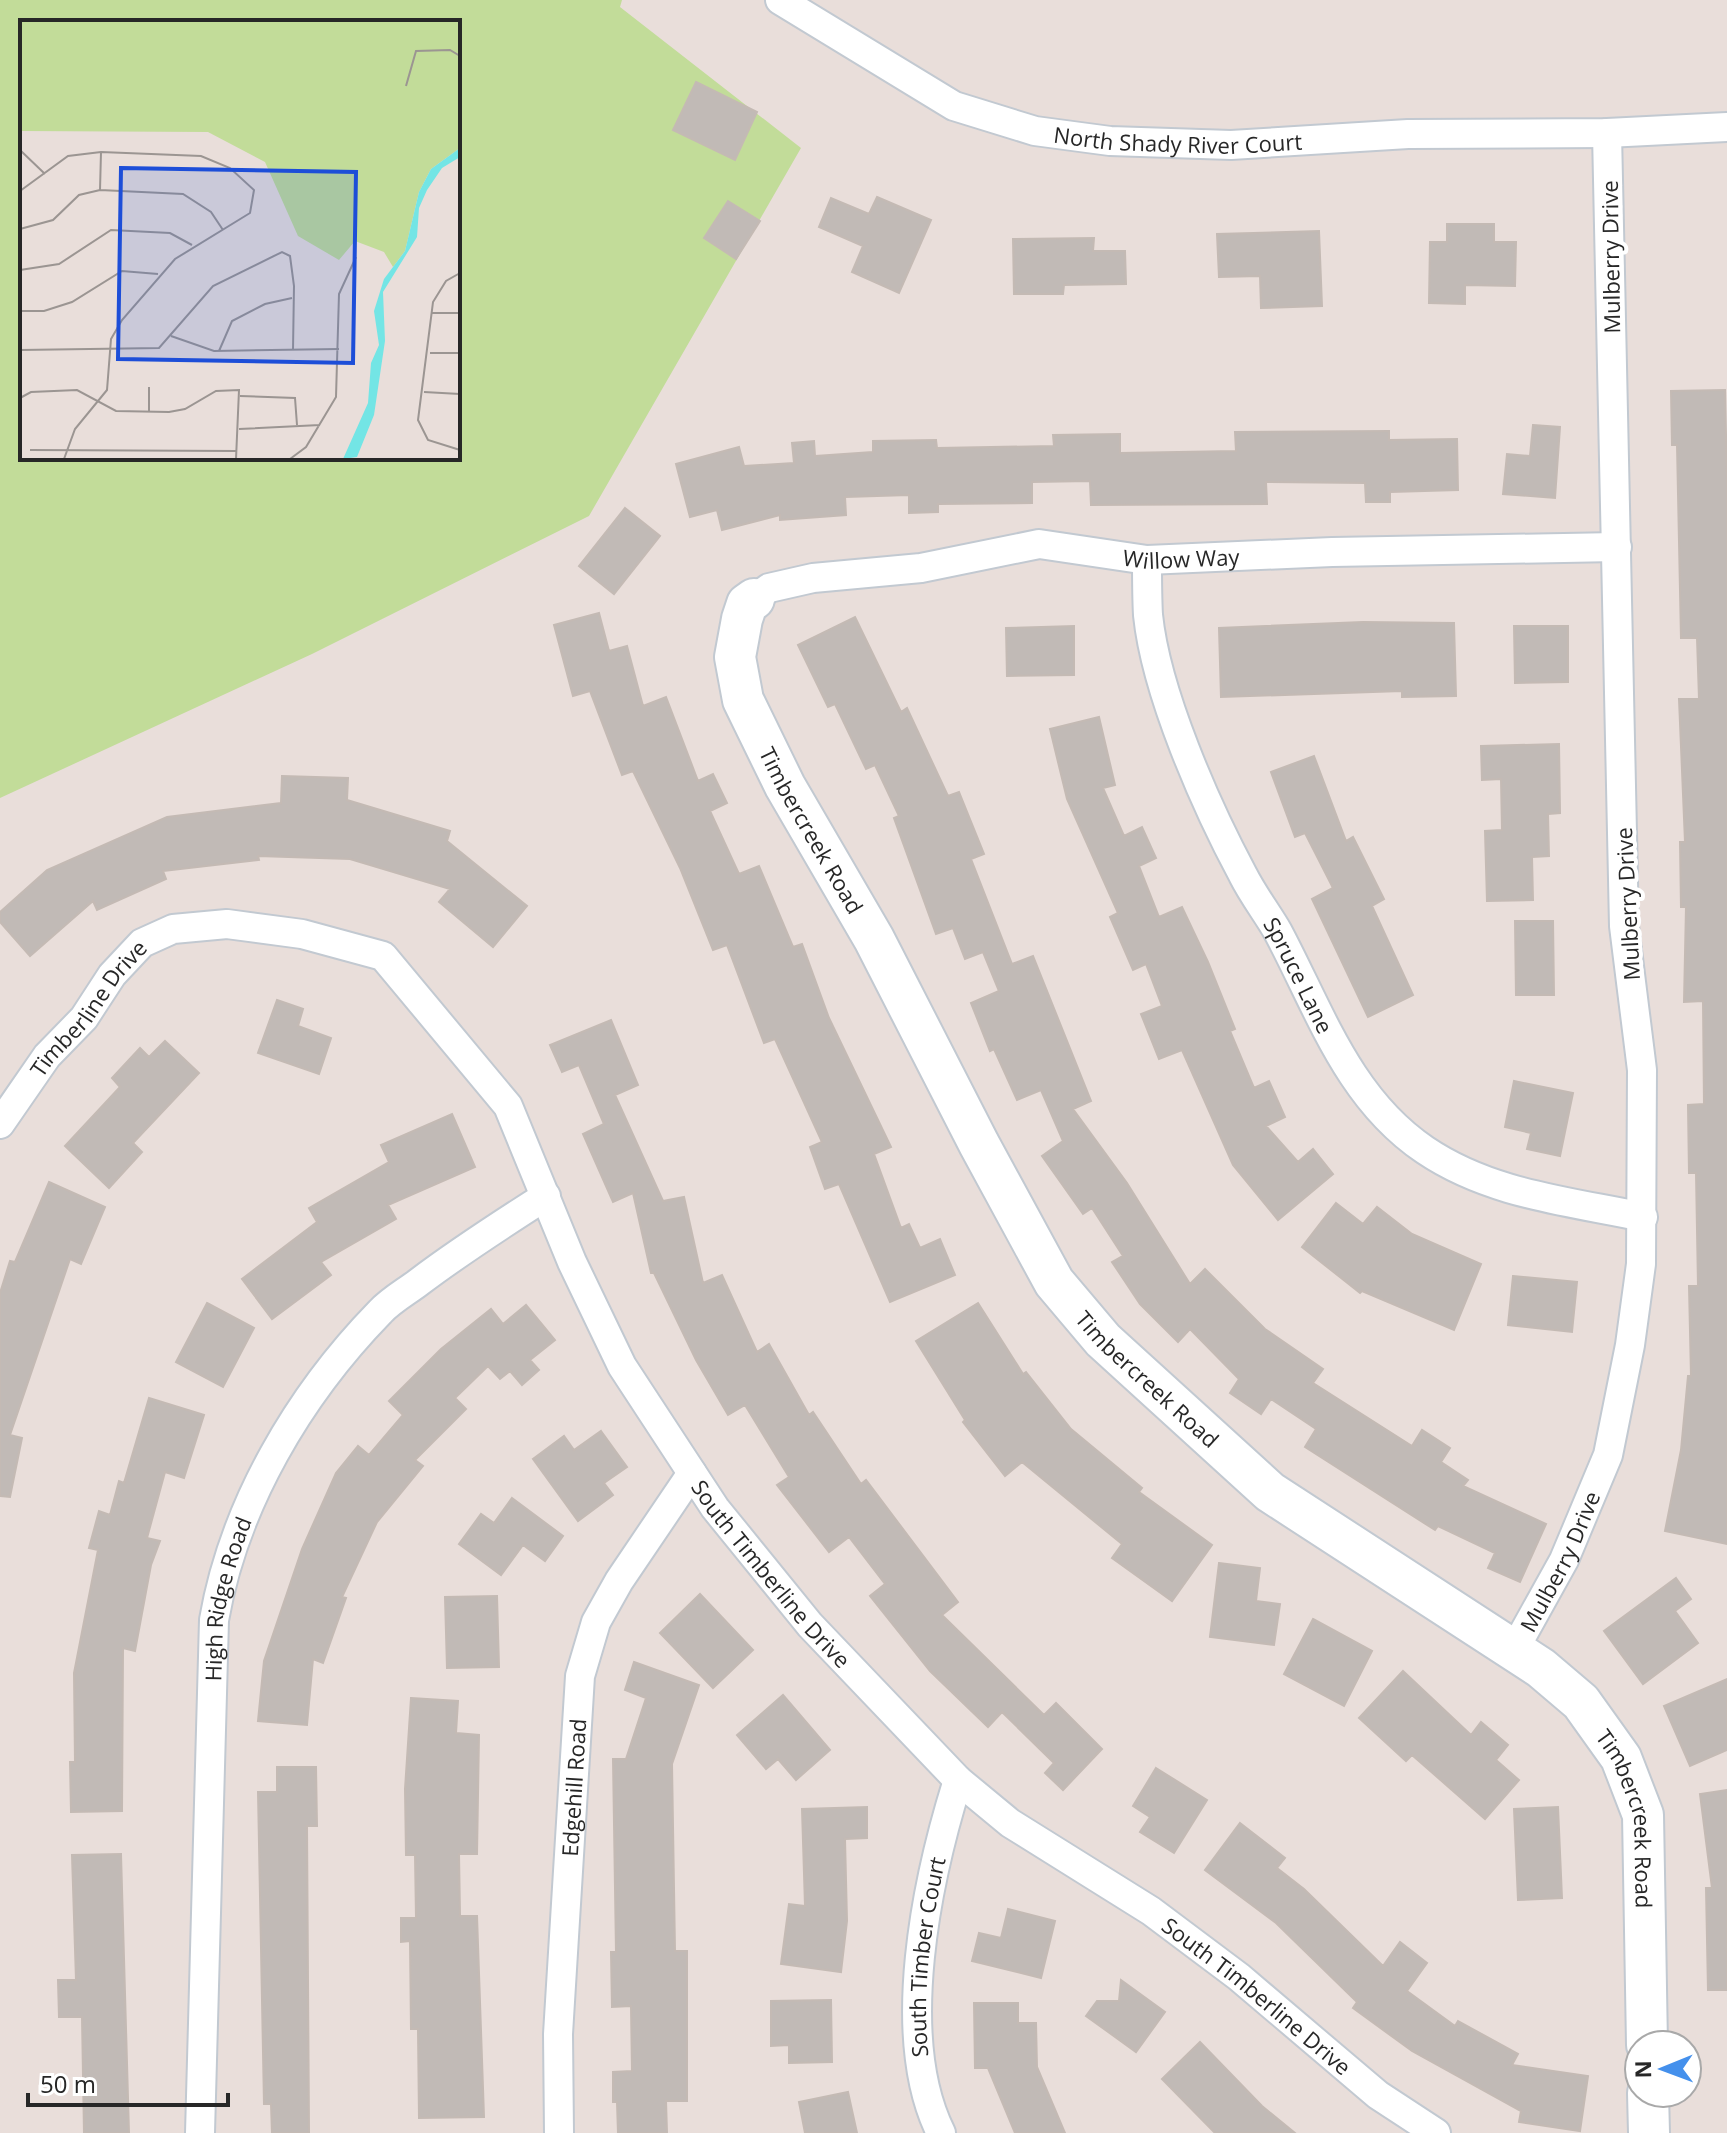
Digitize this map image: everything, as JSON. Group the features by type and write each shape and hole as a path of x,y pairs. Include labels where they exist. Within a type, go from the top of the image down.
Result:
{"street":[{"name":"North Shady River Court","path":"780,0 954,106 1035,131 1110,141 1231,145 1408,134 1607,133 1727,127"},
{"name":"Mulberry Drive","path":"1514,1650 1564,1560 1608,1455 1630,1345 1643,1217 1642,1070 1624,926 1607,133"},
{"name":"Willow Way","path":"754,599 769,588 813,578 921,568 1039,544 1147,560 1332,552 1617,547"},
{"name":"Spruce Lane","path":"1147,560 1148,615 1159,668 1208,806 1244,878 1277,932 1331,1041 1371,1104 1422,1148 1458,1171 1493,1186 1643,1217"},
{"name":"Timbercreek Road","path":"754,599 747,604 742,619 735,657 743,700 785,786 874,939 1054,1282 1103,1340 1270,1492 1541,1668 1581,1702 1621,1758 1643,1815 1647,2029"},
{"name":"Timberline Drive","path":"0,1124 47,1056 84,1018 112,975 142,943 173,929 248,926"},
{"name":"South Timberline Drive","path":"248,926 302,934 383,956 508,1106 572,1262 622,1366 715,1508 810,1625 958,1780 1010,1823 1151,1911 1239,1977 1378,2095 1436,2133"},
{"name":"High Ridge Road","path":"200,2133 214,1620 223,1569 242,1514 327,1373 382,1310 471,1243 546,1196"},
{"name":"Edgehill Road","path":"559,2133 558,2034 580,1676 596,1622 619,1581 692,1473"},
{"name":"South Timber Court","path":"941,2133 927,2106 918,2052 920,1968 928,1897 941,1835 958,1780"},
{"path":"1648,2109 1649,2133"}],"green space":[{"path":"0,0 622,0 620,7 801,148 589,516 312,654 0,798"}],"building":[{"path":"696,82 757,112 735,160 673,130"},
{"path":"877,197 931,220 899,293 852,272 863,246 819,227 831,198 869,214"},
{"path":"728,201 760,221 736,259 704,238"},
{"path":"1447,224 1494,224 1494,242 1516,242 1515,286 1465,285 1465,304 1429,303 1430,242 1447,242"},
{"path":"1319,231 1322,306 1261,308 1260,276 1219,277 1217,234"},
{"path":"1094,238 1093,251 1125,251 1126,284 1064,285 1063,294 1014,294 1013,239"},
{"path":"1725,390 1727,1544 1665,1531 1681,1450 1688,1376 1691,1376 1689,1286 1698,1286 1696,1173 1689,1173 1688,1105 1704,1104 1703,1001 1684,1002 1686,907 1681,907 1680,842 1685,842 1679,699 1699,699 1697,638 1681,638 1677,445 1672,445 1671,391"},
{"path":"1533,425 1560,427 1555,498 1503,494 1507,454 1530,456"},
{"path":"1389,431 1389,440 1457,439 1458,490 1390,492 1390,502 1366,502 1365,483 1266,482 1267,504 1091,505 1090,481 1032,482 1032,503 938,504 938,512 909,513 909,495 845,497 846,515 780,520 780,515 722,530 717,510 690,517 676,464 739,447 744,466 794,463 792,443 814,441 815,456 873,452 873,441 936,440 937,448 1054,446 1053,435 1120,434 1120,453 1236,451 1235,432"},
{"path":"625,508 660,536 614,594 579,566"},
{"path":"599,613 609,651 627,646 643,706 666,697 698,781 713,774 727,803 710,811 739,874 759,866 793,947 802,944 829,1018 891,1147 874,1154 901,1228 909,1224 920,1248 940,1239 955,1275 890,1302 839,1184 825,1189 810,1147 822,1142 775,1039 764,1043 727,945 713,950 680,868 633,771 622,775 590,691 573,696 554,625"},
{"path":"855,617 901,712 907,708 948,796 959,792 984,854 971,859 1012,964 1033,956 1091,1101 1073,1109 1127,1183 1190,1284 1205,1269 1265,1329 1323,1369 1313,1383 1412,1446 1422,1430 1450,1448 1441,1462 1468,1480 1463,1486 1546,1524 1520,1582 1488,1568 1495,1553 1438,1526 1435,1530 1305,1447 1316,1429 1271,1399 1261,1414 1230,1393 1239,1379 1190,1329 1178,1342 1140,1304 1112,1262 1123,1256 1092,1208 1083,1214 1042,1156 1063,1141 1041,1090 1017,1100 994,1049 990,1051 971,1003 999,991 983,952 965,959 953,928 936,934 894,818 899,816 875,765 866,769 835,704 828,707 798,645"},
{"path":"1363,622 1454,623 1456,696 1402,697 1402,691 1221,697 1219,628"},
{"path":"1074,626 1074,675 1007,676 1006,628"},
{"path":"1514,626 1568,626 1568,682 1515,683"},
{"path":"1099,717 1115,785 1103,788 1124,836 1142,827 1156,858 1139,866 1159,917 1182,907 1235,1029 1230,1031 1254,1088 1269,1081 1285,1117 1266,1126 1298,1162 1313,1149 1333,1174 1278,1220 1233,1165 1182,1050 1159,1059 1141,1014 1162,1006 1146,964 1133,970 1110,917 1118,913 1067,799 1050,729"},
{"path":"1559,744 1560,813 1548,814 1549,856 1532,857 1533,900 1487,901 1485,831 1502,830 1501,779 1482,780 1481,746"},
{"path":"1314,756 1346,841 1353,837 1384,899 1372,906 1413,995 1368,1017 1312,899 1333,888 1305,833 1295,837 1271,772"},
{"path":"282,776 348,778 347,800 450,831 447,841 527,906 493,947 439,902 450,889 350,859 258,856 259,860 163,871 166,879 97,910 93,901 30,956 0,922 0,912 47,870 167,817 281,803"},
{"path":"1515,921 1553,921 1554,995 1516,995"},
{"path":"277,1000 303,1009 298,1026 331,1038 319,1074 258,1053"},
{"path":"611,1020 638,1085 615,1095 663,1201 684,1197 703,1283 722,1275 757,1352 769,1344 809,1415 813,1412 861,1484 866,1480 958,1602 942,1615 1044,1715 1056,1703 1102,1749 1063,1790 1045,1773 1054,1763 1002,1712 988,1727 930,1671 870,1596 885,1584 849,1537 829,1552 777,1485 789,1477 745,1405 728,1415 696,1360 654,1273 651,1273 633,1193 613,1202 583,1134 604,1124 579,1065 562,1072 550,1045"},
{"path":"165,1041 199,1073 133,1143 142,1152 109,1188 65,1146 120,1087 112,1078 140,1048 149,1057"},
{"path":"1514,1081 1573,1093 1560,1156 1527,1149 1531,1133 1505,1127"},
{"path":"452,1114 475,1167 388,1205 396,1219 321,1262 331,1275 272,1319 242,1279 317,1222 309,1208 389,1162 381,1145"},
{"path":"49,1182 105,1207 81,1264 70,1259 10,1435 22,1438 10,1497 0,1496 0,1293 10,1261 15,1262"},
{"path":"1336,1203 1363,1224 1377,1207 1412,1234 1481,1264 1454,1330 1362,1291 1360,1293 1302,1247"},
{"path":"1513,1276 1577,1282 1572,1332 1508,1325"},
{"path":"207,1303 254,1328 223,1387 176,1362"},
{"path":"978,1303 1023,1374 1026,1372 1071,1429 1142,1488 1139,1492 1212,1545 1172,1601 1112,1558 1122,1544 1022,1462 1005,1476 963,1422 965,1420 916,1341"},
{"path":"526,1305 555,1340 530,1360 539,1370 522,1385 510,1371 500,1379 488,1366 455,1398 466,1409 415,1460 423,1466 377,1522 342,1597 346,1598 323,1663 313,1659 307,1725 258,1721 264,1661 302,1549 336,1473 358,1446 369,1455 403,1415 389,1401 441,1349 491,1309 503,1324"},
{"path":"149,1398 204,1415 184,1478 165,1472 147,1538 160,1541 151,1565 135,1651 123,1648 122,1811 71,1812 70,1762 75,1762 74,1673 98,1550 89,1548 99,1511 110,1515 119,1481 124,1483"},
{"path":"601,1431 627,1467 604,1483 613,1495 578,1521 533,1459 564,1436 574,1450"},
{"path":"512,1498 563,1536 545,1561 523,1545 501,1575 459,1544 481,1514 494,1523"},
{"path":"1219,1563 1260,1568 1256,1601 1280,1604 1274,1645 1210,1637"},
{"path":"1676,1578 1691,1599 1675,1611 1698,1643 1643,1684 1604,1631"},
{"path":"700,1594 753,1650 713,1688 660,1633"},
{"path":"497,1596 499,1667 447,1668 445,1597"},
{"path":"1313,1619 1372,1651 1344,1706 1284,1674"},
{"path":"634,1662 699,1685 672,1764 675,1951 687,1951 687,2101 666,2101 667,2133 618,2133 617,2102 613,2102 613,2072 632,2071 631,2006 612,2007 611,1952 616,1952 613,1759 626,1759 646,1698 625,1690"},
{"path":"1403,1671 1471,1735 1481,1722 1508,1745 1496,1760 1519,1780 1485,1819 1412,1755 1406,1761 1359,1718"},
{"path":"1727,1679 1727,1750 1690,1766 1664,1706"},
{"path":"783,1695 830,1750 796,1780 778,1759 766,1769 737,1735"},
{"path":"411,1698 458,1701 456,1733 479,1735 477,1854 459,1854 460,1916 477,1916 484,2117 419,2118 418,2029 411,2029 410,1941 401,1942 401,1918 416,1918 415,1855 406,1855 405,1789"},
{"path":"277,1767 316,1767 317,1826 307,1826 309,2133 272,2133 271,2104 264,2104 258,1792 277,1792"},
{"path":"1156,1768 1207,1800 1174,1853 1140,1832 1150,1817 1133,1806"},
{"path":"1727,1790 1727,1990 1708,1990 1706,1888 1712,1888 1700,1794"},
{"path":"867,1807 867,1838 845,1839 847,1921 841,1972 781,1964 789,1904 805,1906 802,1809"},
{"path":"1558,1807 1562,1898 1518,1900 1514,1809"},
{"path":"1240,1823 1285,1858 1277,1868 1304,1889 1383,1966 1400,1942 1427,1963 1407,1991 1455,2026 1458,2021 1518,2054 1512,2065 1588,2076 1580,2131 1519,2122 1521,2111 1412,2051 1353,2008 1357,2002 1276,1923 1205,1870"},
{"path":"121,1854 129,2133 84,2133 82,2017 59,2017 58,1980 76,1980 72,1855"},
{"path":"1008,1909 1055,1921 1041,1978 972,1961 979,1933 1001,1938"},
{"path":"1121,1980 1165,2012 1136,2052 1086,2016 1097,2001 1119,2001"},
{"path":"831,2000 832,2062 789,2063 789,2045 771,2046 771,2001"},
{"path":"974,2003 1018,2003 1018,2023 1036,2023 1037,2067 1065,2133 1015,2133 988,2068 975,2068"},
{"path":"1200,2042 1262,2106 1295,2133 1215,2133 1162,2079"},
{"path":"848,2092 857,2133 805,2133 799,2102"}]}
